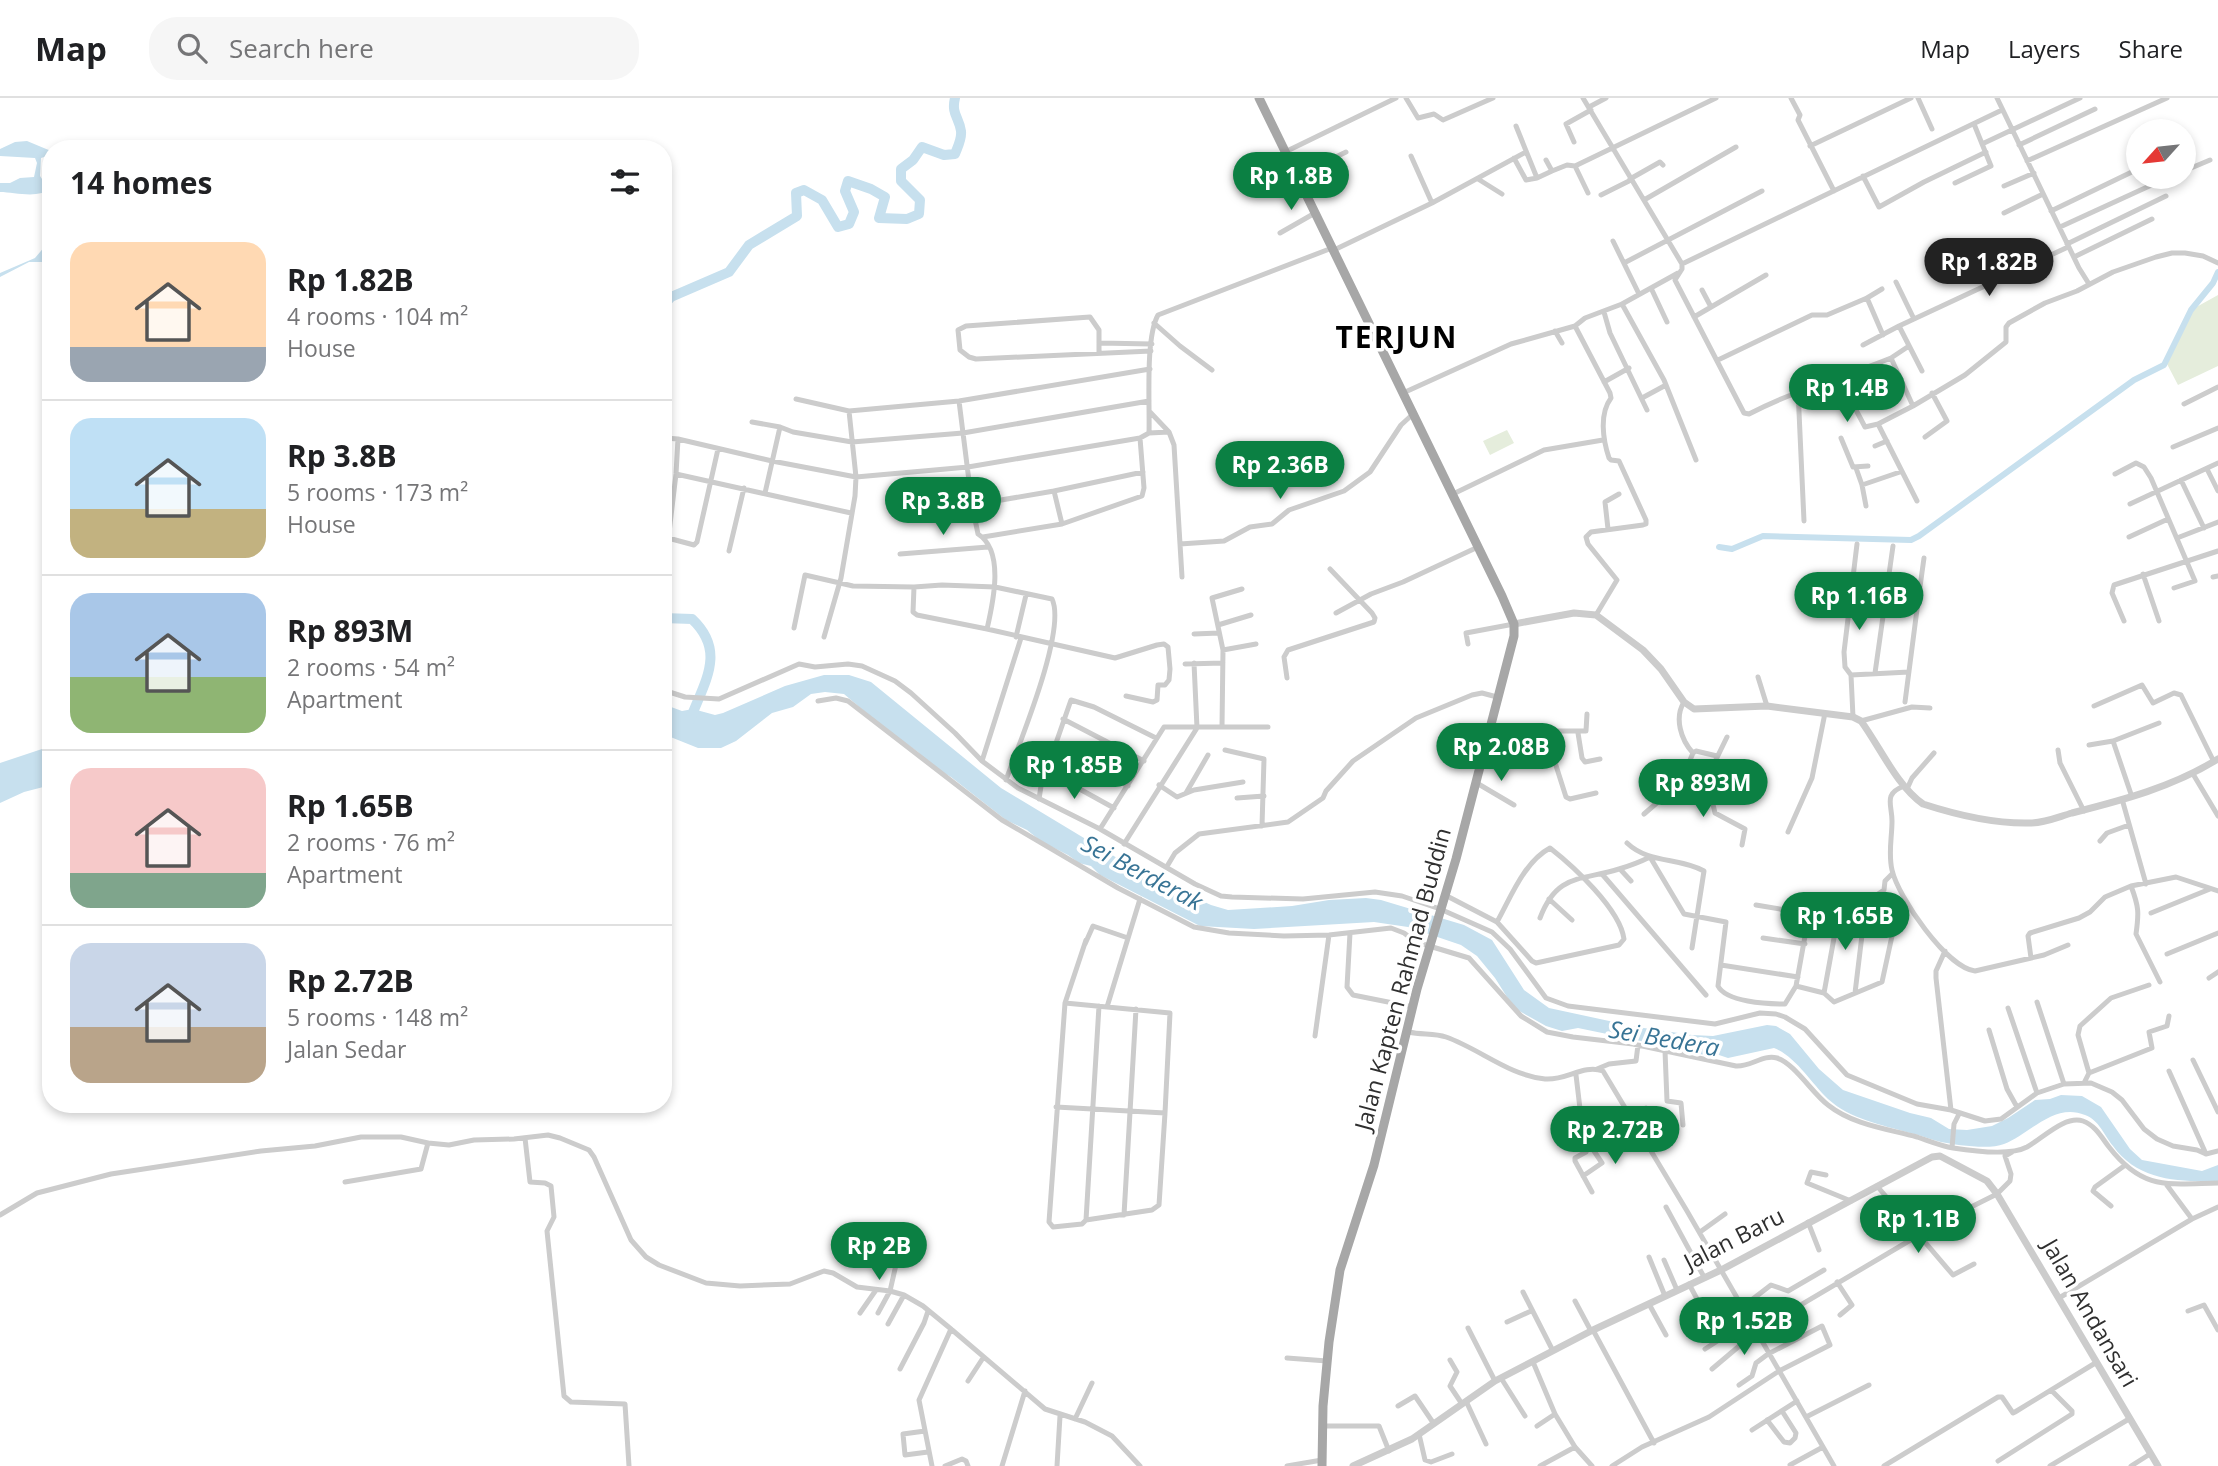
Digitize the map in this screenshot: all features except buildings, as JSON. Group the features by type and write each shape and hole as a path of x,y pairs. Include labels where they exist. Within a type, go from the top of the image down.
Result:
{"main road":[{"path":"1259,98 1514,624"},
{"name":"Jalan Kapten Rahmad Buddin","path":"1322,1463 1332,1315 1346,1248 1370,1178 1409,1032 1413,1007 1514,636 1514,624"}],"street":[{"path":"1285,152 1396,98"},
{"path":"1406,98 1418,118 1434,114 1443,120 1493,98"},
{"path":"1584,98 1682,264 1675,280 1746,415 1798,390 1891,358 1909,346"},
{"path":"1574,142 1566,124 1606,98"},
{"path":"1514,158 1526,180 1537,178 1567,165 1575,166 1716,98"},
{"path":"1791,98 1800,115 1798,120 1810,146 1834,191"},
{"path":"1810,146 1911,98"},
{"path":"1918,98 1932,129"},
{"path":"1997,98 2051,211 2090,284"},
{"path":"1982,144 2080,98"},
{"path":"2027,161 2167,98"},
{"path":"2019,145 2095,109"},
{"path":"1682,264 2002,110"},
{"path":"1955,183 1991,166 1974,124"},
{"path":"1516,126 1537,178"},
{"path":"1644,200 1736,147"},
{"path":"1297,176 1346,152"},
{"path":"1149,433 1154,323 1161,313 1333,249 1432,203 1526,152"},
{"path":"1863,176 1879,207 1986,152"},
{"path":"1411,156 1432,203"},
{"path":"1546,160 1552,171"},
{"path":"2196,166 2210,160"},
{"path":"1601,195 1660,162 1663,165"},
{"path":"1575,166 1588,193"},
{"path":"2004,186 2034,173"},
{"path":"2051,211 2126,175"},
{"path":"1478,178 1502,194"},
{"path":"2060,227 2143,189"},
{"path":"1624,263 1762,191"},
{"path":"2004,213 2043,194"},
{"path":"1863,345 2166,197"},
{"path":"1280,233 1315,213"},
{"path":"2074,257 2151,219"},
{"path":"1613,241 1639,293"},
{"path":"1839,377 1865,428 1878,424 1965,375 2004,344 2008,337 2006,327 2009,323 2045,303 2122,268 2172,253 2203,256 2215,261"},
{"path":"1403,393 1511,344 1575,326 1585,318 1622,304 1680,272"},
{"path":"1694,317 1766,275"},
{"path":"1895,282 1914,319"},
{"path":"1651,288 1667,322"},
{"path":"1717,360 1812,315 1827,315 1882,289"},
{"path":"1702,290 1711,307"},
{"path":"1867,298 1883,335"},
{"path":"1622,304 1666,385 1696,460"},
{"path":"1604,312 1610,333 1647,410"},
{"path":"1099,352 1099,330 1090,317 966,326 958,330 960,350 976,359 1099,352 1115,348 1152,347"},
{"path":"1154,323 1212,370"},
{"path":"1575,326 1611,398 1604,408 1602,440 1610,460 1619,461 1646,520 1643,525 1591,532 1586,537 1617,580 1596,615"},
{"path":"1899,326 1922,370"},
{"path":"1555,331 1562,343"},
{"path":"1099,343 1115,348"},
{"path":"1891,358 1913,406"},
{"path":"1604,382 1629,368"},
{"path":"796,399 849,411 959,401 1150,369"},
{"path":"1642,398 1666,385"},
{"path":"2184,404 2218,387"},
{"path":"1798,390 1804,521"},
{"path":"1925,437 1947,422 1932,393"},
{"path":"959,401 978,534 983,537 992,554 996,587 987,629"},
{"path":"752,422 852,442 963,433 1149,401"},
{"path":"824,637 838,582 856,477 849,411"},
{"path":"1150,412 1169,432 1174,446 1182,577"},
{"path":"1180,544 1224,541 1250,527 1272,524 1289,510 1344,491 1370,472 1401,425 1413,414"},
{"path":"1878,424 1917,501"},
{"path":"765,493 780,427"},
{"path":"2173,447 2218,428"},
{"path":"672,439 856,477 968,467 1140,438 1149,433 1169,432"},
{"path":"983,537 1062,524 1142,496 1144,493 1140,438"},
{"path":"1841,438 1863,485 1866,506"},
{"path":"672,506 678,439"},
{"path":"1453,494 1544,450 1602,440"},
{"path":"1875,446 1887,441"},
{"path":"672,539 694,545 697,542 718,449"},
{"path":"2115,474 2138,463 2144,467 2195,581 2174,588"},
{"path":"2130,505 2218,463"},
{"path":"1856,468 1868,466"},
{"path":"2207,469 2218,491"},
{"path":"972,505 1143,472"},
{"path":"1863,485 1900,472"},
{"path":"676,474 851,513"},
{"path":"2181,480 2204,528"},
{"path":"729,551 744,488"},
{"path":"1054,491 1062,524"},
{"path":"1608,529 1605,502 1619,495"},
{"path":"2129,537 2168,519"},
{"path":"2177,538 2218,522"},
{"path":"1853,717 1850,675 1844,661 1857,544"},
{"path":"1875,673 1893,546"},
{"path":"900,554 988,547"},
{"path":"1336,613 1354,605 1360,599 1404,582 1478,547"},
{"path":"2124,621 2112,588 2114,585 2218,551"},
{"path":"1905,702 1924,558"},
{"path":"1287,678 1284,657 1288,650 1374,622 1375,618 1360,599 1330,569"},
{"path":"2143,574 2159,621"},
{"path":"794,628 804,576 853,586 996,587 1054,600 1053,643 1006,780"},
{"path":"1852,584 1920,594"},
{"path":"914,587 915,615 1115,658 1157,645 1164,644 1168,647 1169,680 1165,685 1158,685 1156,702 1126,696"},
{"path":"1222,727 1223,650 1212,598 1242,589"},
{"path":"982,761 1018,637 1026,594"},
{"path":"1468,644 1466,633 1574,613 1596,615 1629,639 1654,662 1684,702 1694,709 1767,706 1853,717 1861,721 1905,788 1923,804 1967,816 2010,823 2032,824 2132,797 2193,774 2216,760 2181,695 2174,693 2153,703 2142,685 2094,706"},
{"path":"1217,625 1251,615"},
{"path":"1194,634 1219,633"},
{"path":"1223,650 1256,644"},
{"path":"1124,844 1197,728 1194,663"},
{"path":"1185,664 1223,663"},
{"path":"672,693 713,700 727,697 799,664 815,667 848,664 862,666 895,681 911,693 982,761 1006,780 1221,896 1303,899 1390,893 1439,914 1492,932 1501,939 1549,1000 1568,1006 1715,1024 1760,1013 1776,1014 1805,1029 1847,1075 1917,1104 1951,1110 1985,1121 1994,1121 2008,1115 2037,1093 2064,1084 2084,1083 2112,1092 2122,1100 2144,1129 2157,1139 2206,1154 2218,1152"},
{"path":"1850,675 1909,672"},
{"path":"1758,677 1767,706"},
{"path":"1166,868 1175,853 1199,834 1288,822 1322,798 1353,761 1416,718 1472,695 1482,693 1497,697"},
{"path":"818,701 836,698 848,701 1003,820 1194,927 1229,933 1329,935 1391,928 1416,942 1431,942 1469,958 1521,1016 1547,1032 1637,1045 1736,1066 1748,1065 1766,1057 1781,1059 1828,1106 1868,1125 1990,1152 2018,1150"},
{"path":"1039,799 1063,719 1072,699 1156,738"},
{"path":"1684,702 1679,710 1680,726 1693,753"},
{"path":"1861,721 1912,707 1930,708"},
{"path":"1788,832 1812,778 1825,713"},
{"path":"1587,714 1588,729 1578,733 1545,731 1566,797 1570,799 1596,793"},
{"path":"1063,719 1144,761"},
{"path":"2089,746 2113,741 2159,723"},
{"path":"1101,829 1156,738 1168,726 1177,729 1268,727"},
{"path":"1578,733 1585,762 1600,759"},
{"path":"1702,797 1708,776 1727,737"},
{"path":"2113,741 2132,797"},
{"path":"1057,744 1128,786"},
{"path":"1225,750 1263,757 1265,767 1262,826"},
{"path":"2058,750 2060,763 2084,811"},
{"path":"1653,787 1673,798 1693,753 1704,751 1717,757"},
{"path":"1934,753 1905,788 1894,790 1890,797 1892,874 1919,924 1945,951 1972,971 2031,958 2068,945"},
{"path":"1186,793 1208,755"},
{"path":"1048,771 1114,808"},
{"path":"2193,774 2218,816"},
{"path":"1159,785 1177,797 1243,782"},
{"path":"1475,782 1514,805"},
{"path":"1679,787 1712,800 1715,813 1745,829 1742,845"},
{"path":"1644,814 1666,795"},
{"path":"1237,798 1264,796"},
{"path":"2122,799 2146,884"},
{"path":"2099,841 2107,832 2129,825"},
{"path":"1627,843 1636,851 1650,857 1679,862 1704,871 1692,948"},
{"path":"1445,895 1497,922 1536,963 1619,945 1624,939 1607,904 1583,876 1549,848 1518,880 1497,922"},
{"path":"1540,918 1549,900 1567,882 1620,869 1650,857"},
{"path":"1650,857 1684,914 1726,922 1718,986 1721,992 1730,998 1785,1004 1796,986 1810,917 1807,912 1756,905"},
{"path":"1620,869 1631,881"},
{"path":"1602,874 1706,995"},
{"path":"1856,993 1866,902 1884,890 1885,881 1892,874"},
{"path":"2031,958 2029,933 2079,918 2090,912 2105,897 2131,886 2176,877 2218,891"},
{"path":"2131,886 2140,920 2136,934 2160,982"},
{"path":"2151,913 2210,889"},
{"path":"1107,1007 1140,899"},
{"path":"1549,900 1573,920"},
{"path":"1824,993 1840,905"},
{"path":"1065,1003 1170,1014 1159,1205 1152,1210 1086,1220 1082,1224 1053,1227 1049,1222 1065,1003 1093,926 1128,938"},
{"path":"1350,933 1349,992 1413,1007"},
{"path":"2167,954 2218,933"},
{"path":"1315,1036 1329,935"},
{"path":"1796,986 1824,993 1834,1002 1884,980 1892,936"},
{"path":"1763,938 1805,944"},
{"path":"1945,951 1936,971 1936,978 1951,1110"},
{"path":"1721,965 1798,977"},
{"path":"2209,978 2218,972"},
{"path":"2084,1083 2089,1073 2078,1035 2080,1026 2111,998 2149,985"},
{"path":"2037,1002 2064,1084"},
{"path":"1086,1220 1099,1006"},
{"path":"2008,1008 2037,1093"},
{"path":"1124,1215 1136,1009"},
{"path":"2089,1073 2148,1051 2152,1046 2149,1032 2167,1026 2169,1016"},
{"path":"1989,1030 2007,1089 2017,1107"},
{"path":"1409,1032 1443,1036 1524,1074 1552,1079 1576,1074 1588,1068 1600,1070 1609,1064 1636,1061 1637,1045"},
{"path":"1665,1051 1667,1101 1681,1103 1683,1125"},
{"path":"2193,1060 2218,1112"},
{"path":"1600,1070 1699,1232 1833,1466"},
{"path":"2169,1071 2206,1154"},
{"path":"1576,1074 1581,1117 1590,1144 1602,1163 1583,1176"},
{"path":"1056,1107 1166,1113"},
{"path":"1629,1115 1646,1108"},
{"path":"1952,1145 1954,1124 1959,1114"},
{"path":"1712,1369 1744,1342 1838,1282 1997,1194 2008,1185 2011,1178 2006,1153 2026,1148 2069,1121 2080,1120 2091,1124 2124,1166 2144,1178 2166,1184 2218,1183"},
{"path":"0,1215 37,1193 111,1174 261,1151 315,1146 361,1137 401,1137 449,1145 474,1140 548,1135 589,1150 599,1164 631,1240 646,1257 659,1265 706,1283 721,1285 785,1284 824,1271 833,1273 857,1287 904,1295 951,1329 1045,1409 1112,1436 1140,1466"},
{"path":"525,1138 530,1182 551,1186 554,1217 547,1231 564,1396 571,1402 625,1404 629,1466"},
{"path":"345,1182 421,1169 428,1143"},
{"path":"1590,1144 1586,1152 1575,1159 1591,1192"},
{"name":"Jalan Baru","path":"1353,1466 1389,1451 1419,1434 1498,1379 1721,1270 1932,1157 1940,1156 1987,1181"},
{"path":"2110,1206 2093,1191 2095,1186 2124,1166"},
{"path":"1826,1175 1811,1172 1807,1183 1851,1201"},
{"name":"Jalan Andansari","path":"1987,1181 2158,1466"},
{"path":"2166,1184 2192,1219"},
{"path":"1877,1186 1953,1275 1974,1264"},
{"path":"1667,1207 1704,1277"},
{"path":"2059,1298 2192,1219 2218,1208"},
{"path":"1699,1232 1725,1214"},
{"path":"1808,1222 1819,1250"},
{"path":"878,1313 890,1291 898,1256"},
{"path":"1649,1257 1665,1296"},
{"path":"1664,1260 1677,1290"},
{"path":"1741,1308 1772,1285 1788,1291 1824,1270"},
{"path":"1838,1282 1852,1304 1840,1315"},
{"path":"1689,1284 1719,1340 1705,1349"},
{"path":"860,1313 876,1290"},
{"path":"1523,1292 1553,1351"},
{"path":"888,1324 904,1295"},
{"path":"1575,1301 1654,1443"},
{"path":"1649,1304 1667,1335"},
{"path":"2188,1311 2204,1305 2218,1330"},
{"path":"900,1369 928,1311"},
{"path":"1507,1322 1531,1311"},
{"path":"1612,1466 1642,1447 1709,1417 1779,1371 1830,1345 1822,1326 1768,1354 1756,1363 1752,1376 1739,1385"},
{"path":"1468,1328 1498,1379 1525,1416"},
{"path":"932,1466 920,1396 951,1329"},
{"path":"968,1381 983,1358"},
{"path":"1287,1358 1327,1362"},
{"path":"1450,1360 1457,1372 1450,1386 1464,1403 1486,1444"},
{"path":"1533,1362 1555,1414 1575,1447 1592,1466"},
{"path":"1884,1466 2000,1396 2013,1413 2098,1362"},
{"path":"1074,1419 1092,1383"},
{"path":"1806,1417 1869,1385"},
{"path":"1002,1466 1025,1391"},
{"path":"1998,1461 2072,1414 2072,1410 2052,1391"},
{"path":"1398,1406 1415,1396 1435,1424"},
{"path":"1752,1430 1797,1401"},
{"path":"1767,1420 1784,1442 1790,1443 1796,1438 1796,1433 1782,1411"},
{"path":"1537,1426 1555,1414"},
{"path":"1057,1466 1062,1416"},
{"path":"2050,1466 2129,1419"},
{"path":"1324,1426 1379,1426 1389,1451"},
{"path":"925,1431 902,1434 902,1456 928,1452"},
{"path":"1419,1434 1425,1460 1432,1462 1452,1454"},
{"path":"1540,1466 1575,1447"},
{"path":"1790,1465 1823,1447"},
{"path":"2131,1466 2150,1454"},
{"path":"946,1466 962,1459 968,1466"},
{"path":"1287,1466 1322,1463"}],"green space":[{"path":"2218,295 2218,366 2178,385 2166,362 2191,310"},
{"path":"1507,430 1514,443 1490,455 1483,441"}],"water":[{"path":"27,141 42,147 42,192 0,192 0,183 34,177 37,163 35,158 0,156 0,149 15,142"},
{"path":"42,250 42,262 29,262 0,277 0,273 35,258"},
{"name":"Sei Berderak","path":"824,675 849,675 871,682 1001,788 1142,873 1211,905 1228,910 1292,906 1329,900 1381,900 1464,925 1492,940 1524,990 1549,1008 1637,1027 1692,1035 1713,1036 1767,1025 1776,1026 1790,1034 1819,1069 1843,1090 1931,1118 1949,1129 1967,1130 1992,1126 2035,1100 2061,1095 2082,1096 2101,1107 2130,1149 2142,1160 2202,1171 2218,1165 2218,1181 2174,1180 2147,1173 2123,1158 2094,1120 2074,1112 2053,1116 1998,1146 1948,1143 1878,1124 1846,1112 1828,1099 1789,1058 1774,1048 1728,1058 1650,1047 1641,1041 1578,1028 1562,1031 1546,1026 1514,1008 1477,956 1461,945 1408,927 1374,922 1254,929 1200,926 1100,875 1091,866 1079,863 1006,820 951,777 929,764 918,752 844,694 811,694 793,707 772,713 736,741 721,748 698,748 672,738 672,707 715,715 785,686"},
{"path":"42,749 42,787 0,803 0,763"}],"waterway":[{"path":"672,297 729,272 749,245 797,216 796,193 804,190 822,200 838,227 849,224 854,212 845,191 848,181 885,197 879,218 907,219 919,214 920,200 901,181 901,169 913,160 922,147 944,155 955,154 961,134 955,112 955,98"},
{"path":"1719,547 1732,549 1763,536 1911,540 1919,536 2134,380 2164,365 2191,310 2213,283 2218,272"},
{"path":"672,618 692,619 703,631 708,643 709,668 690,720"}],"district":[{"name":"TERJUN","path":"1397,338"}],"water label":[{"name":"Sei Bedera","path":"1664,1039"}]}
